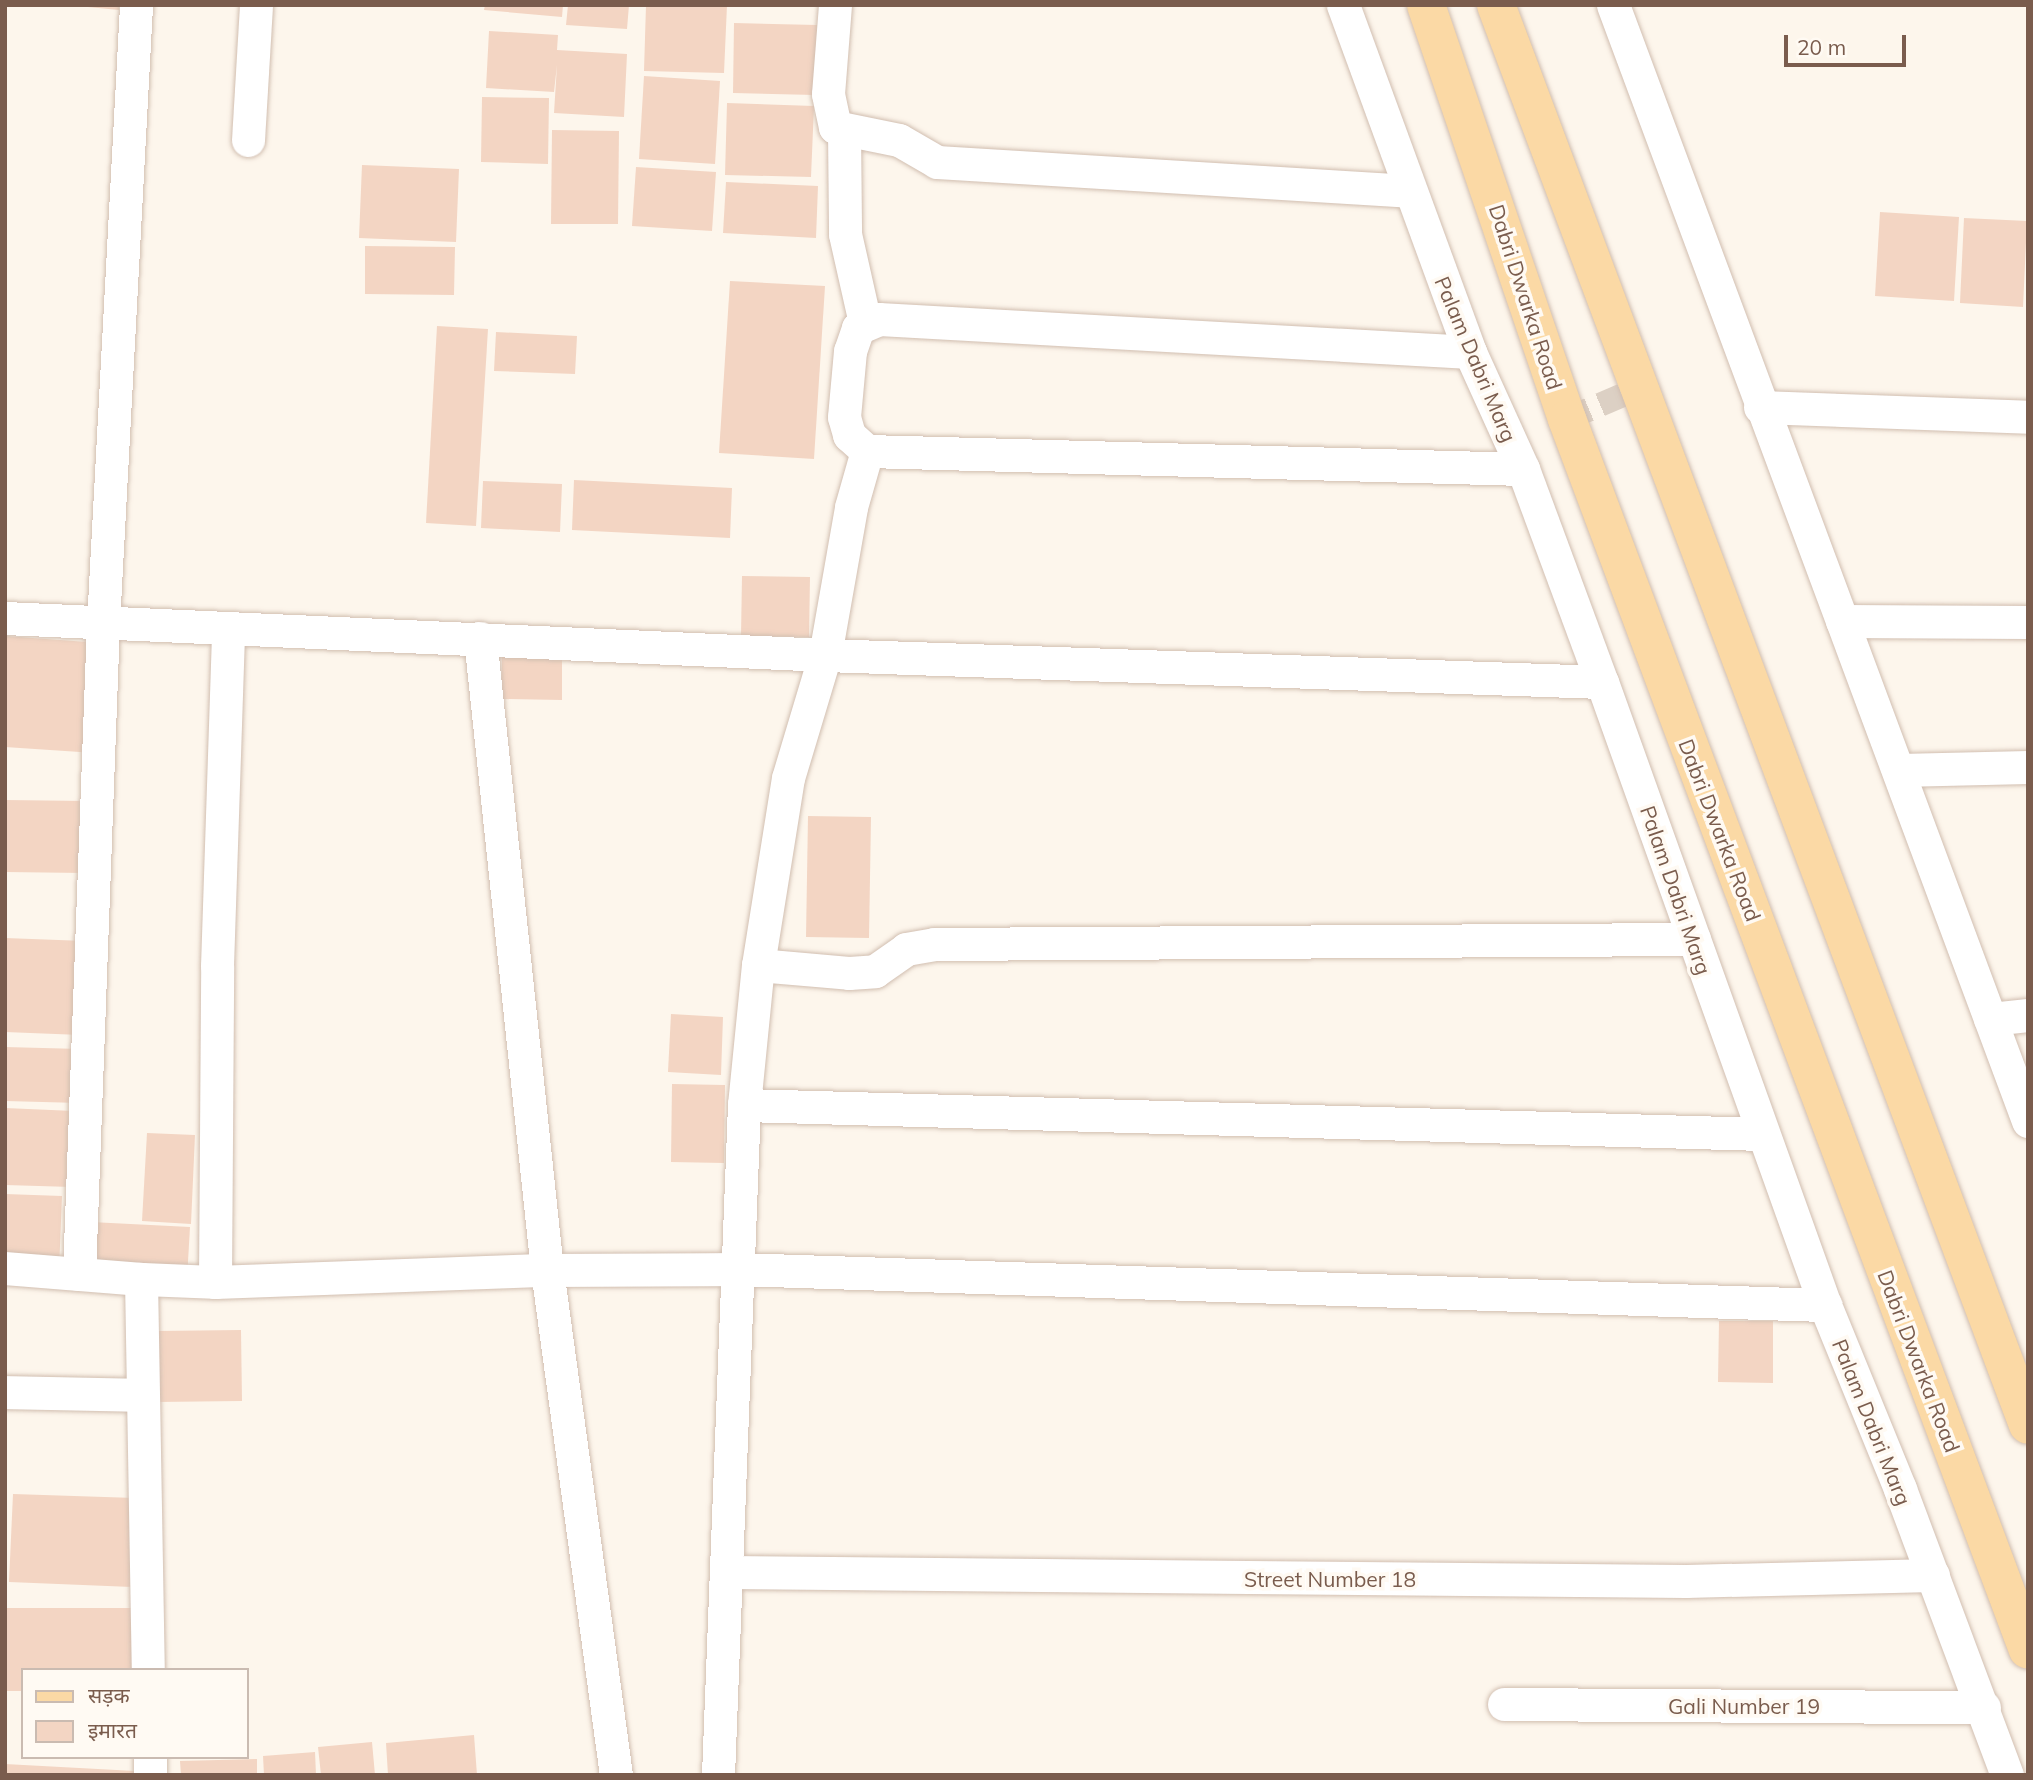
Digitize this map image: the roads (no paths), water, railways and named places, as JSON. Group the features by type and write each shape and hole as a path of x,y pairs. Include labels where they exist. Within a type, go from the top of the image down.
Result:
{"main road":[{"name":"Dabri Dwarka Road","path":"1426,5 1567,419 2028,1650"},
{"path":"1496,5 2028,1424"}],"street":[{"path":"79,1274 103,623 136,5"},
{"path":"248,140 256,5"},
{"path":"835,5 828,94 831,120 844,131 899,140 946,163 1409,191"},
{"name":"Palam Dabri Marg","path":"1343,5 1470,352 1522,469 1602,682 1761,1134 1825,1305 1933,1575 2007,1775"},
{"path":"1613,5 1760,407 1899,770 2028,1121"},
{"path":"844,131 845,234 865,323"},
{"path":"1470,352 879,319 858,328 850,351 844,417 849,435 867,451 1522,469"},
{"path":"1760,407 2028,417"},
{"path":"718,1775 728,1572 744,1105 758,965 788,778 824,655 851,507 867,451"},
{"path":"5,618 824,655 1602,682"},
{"path":"1842,621 2028,622"},
{"path":"215,1282 217,966 228,629"},
{"path":"480,638 547,1270 616,1775"},
{"path":"1899,770 2028,767"},
{"path":"758,965 849,973 875,971 906,949 934,944 1694,939"},
{"path":"1990,1019 2028,1015"},
{"path":"744,1105 1761,1134"},
{"path":"5,1268 215,1282 547,1270 738,1269 1825,1305"},
{"path":"141,1279 148,1668"},
{"path":"5,1392 143,1395"},
{"name":"Street Number 18","path":"728,1572 1603,1580 1933,1575"},
{"name":"Gali Number 19","path":"1504,1704 1984,1707"}],"tunnel":[{"path":"1567,419 1639,388"}]}
